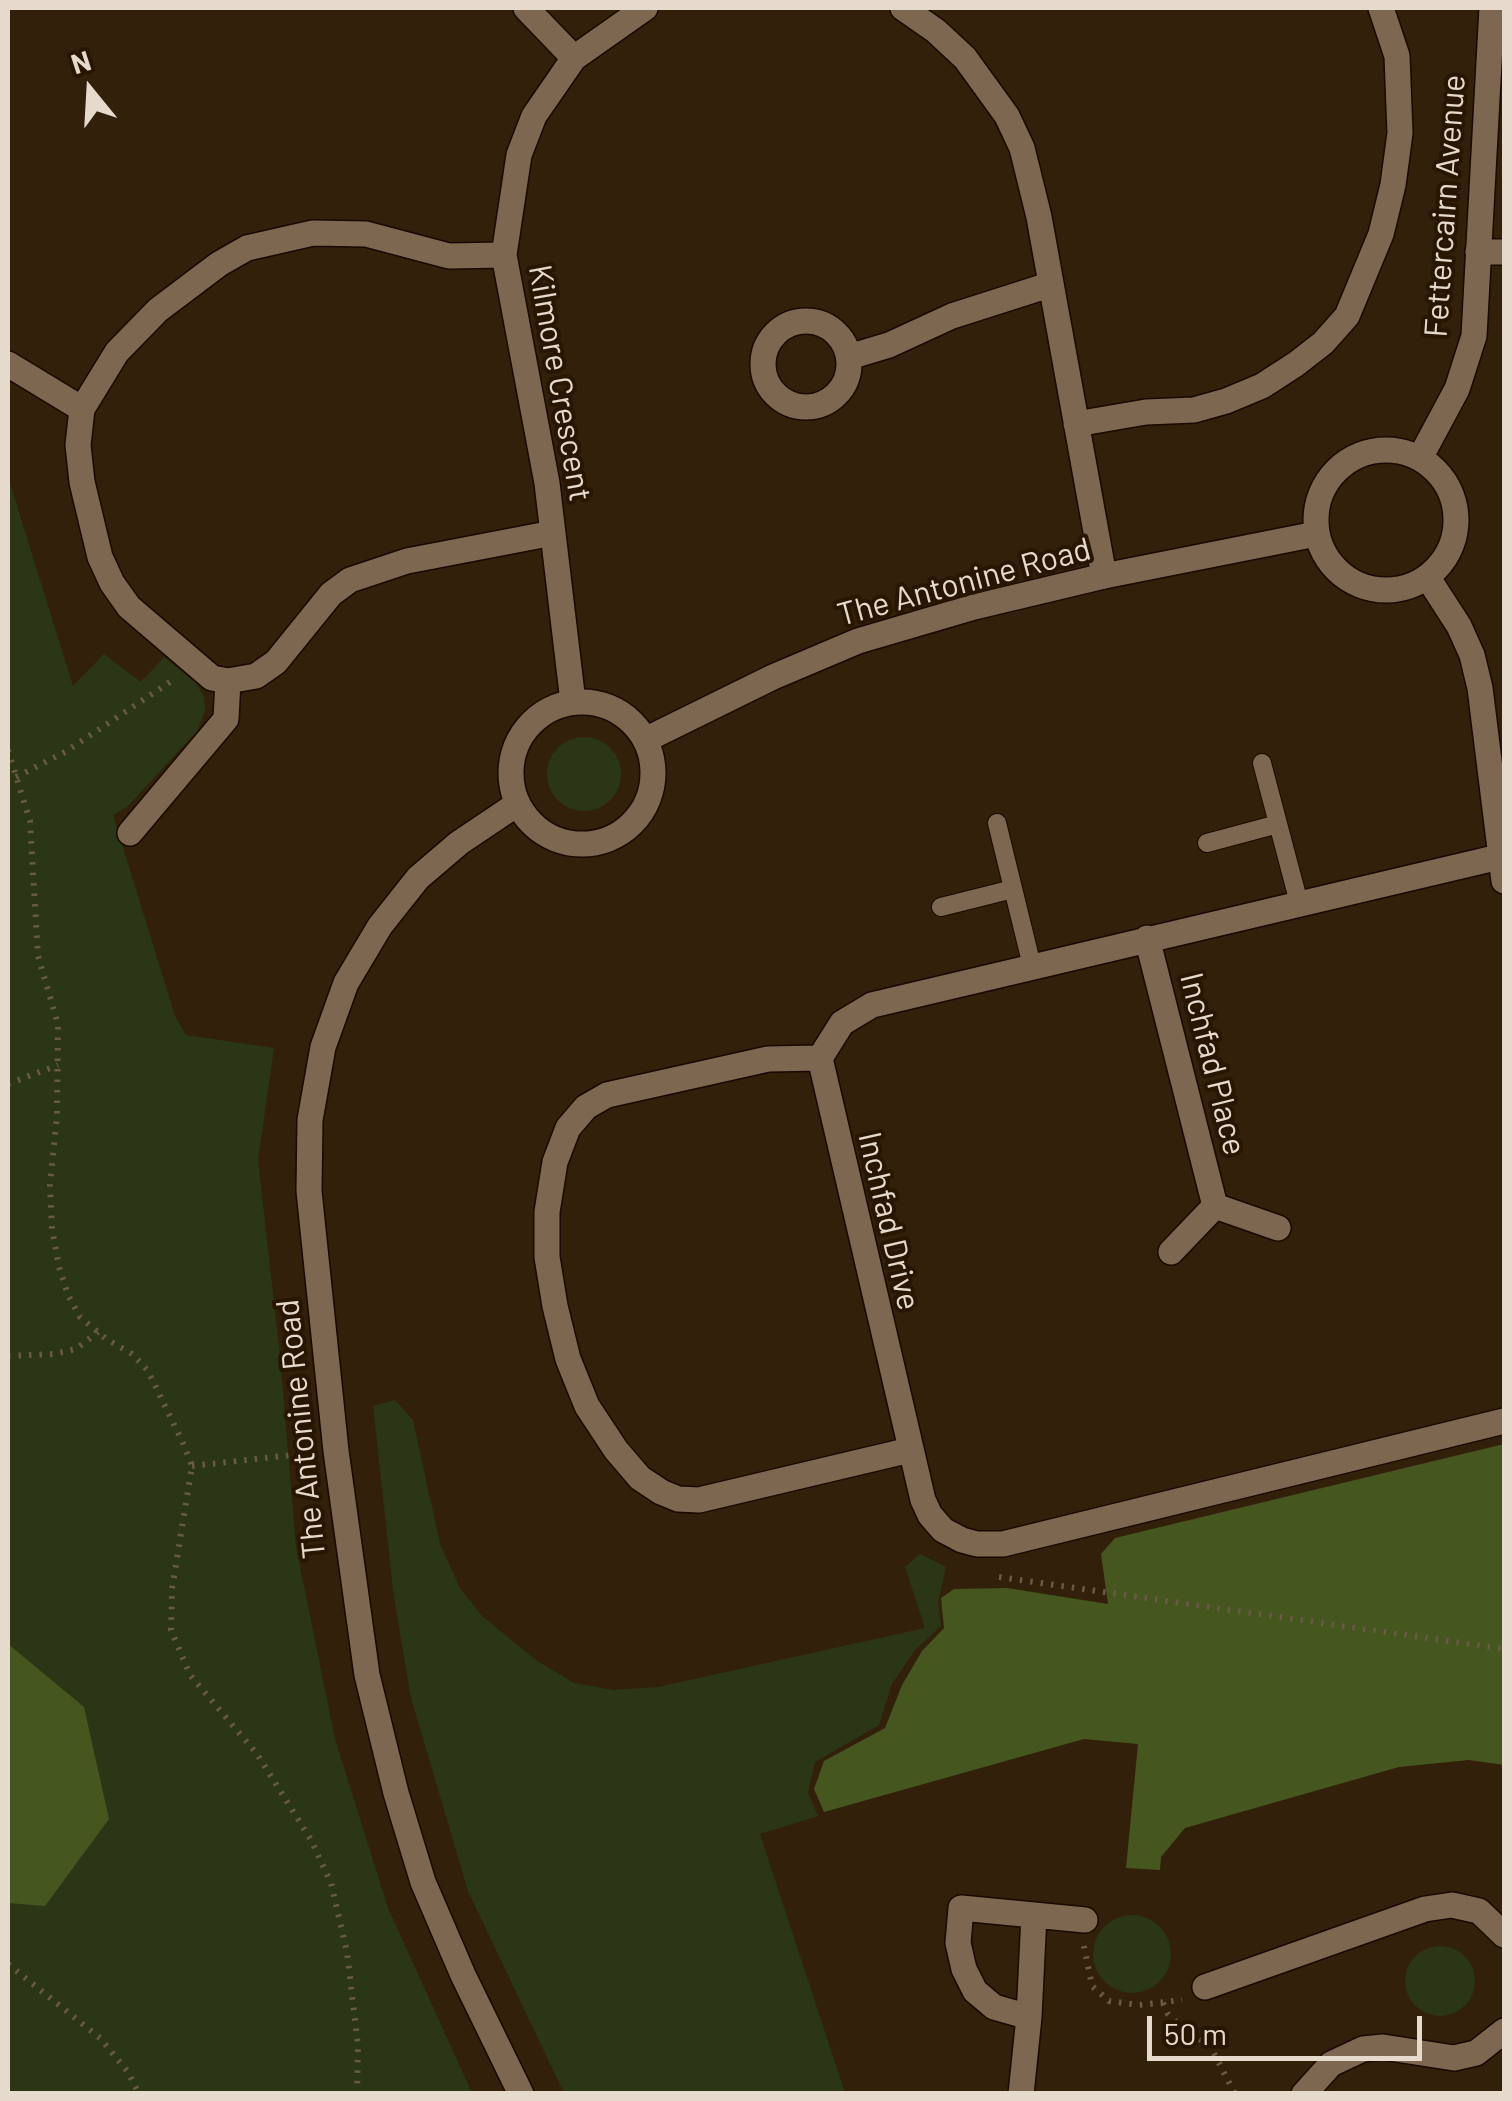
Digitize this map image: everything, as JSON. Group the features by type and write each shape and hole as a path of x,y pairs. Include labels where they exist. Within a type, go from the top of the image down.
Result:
{"street":[{"path":"526,8 574,58"},
{"name":"Kilmore Crescent","path":"573,702 553,533 504,255 519,155 534,116 574,58 645,8"},
{"path":"902,8 966,58 1007,116 1032,180 1104,576"},
{"path":"1076,424 1146,412 1194,410 1226,401 1262,386 1296,364 1323,343 1347,316 1380,234 1393,186 1400,133 1397,56 1382,8"},
{"name":"Fettercairn Avenue","path":"1420,458 1457,389 1474,336 1491,252 1492,8"},
{"path":"504,255 449,256 366,234 313,233 246,248 219,264 138,328 108,366 82,409 78,424 80,464 90,524 112,584 129,607 212,678 228,681 256,676 276,662 331,594 350,580 407,561 553,533"},
{"path":"849,357 889,345 952,316 1050,285"},
{"path":"8,364 82,409"},
{"path":"1376,450 1399,451 1420,458 1439,473 1451,492 1457,516 1454,539 1444,560 1428,578 1407,588 1384,591 1360,586 1340,574 1325,556 1316,534 1322,489 1345,464 1376,450"},
{"name":"The Antonine Road","path":"645,740 773,677 858,642 974,607 1104,576 1316,534"},
{"path":"910,1450 700,1500 661,1492 640,1478 587,1406 568,1359 555,1306 547,1257 547,1212 555,1162 568,1128 586,1107 607,1095 768,1059 820,1058 842,1023 872,1005 1299,903 1502,869 1480,688 1472,655 1460,626 1428,578"},
{"path":"130,833 226,719 228,681"},
{"path":"573,702 590,702 622,714 645,740 652,764 651,789 641,812 624,830 602,841 577,844 552,838 532,824 518,804 511,782 512,760 519,739 551,708 573,702"},
{"name":"The Antonine Road","path":"518,804 460,842 418,878 380,926 346,983 322,1048 310,1120 309,1190 336,1451 366,1675 423,1882 521,2094"},
{"name":"Inchfad Place","path":"1147,938 1215,1206"},
{"name":"Inchfad Drive","path":"820,1058 910,1450 930,1515 943,1530 962,1540"},
{"name":"Inchfad Place","path":"1215,1206 1278,1228"},
{"name":"Inchfad Place","path":"1171,1252 1215,1206"},
{"path":"962,1540 1003,1544 1504,1421"},
{"path":"1205,1987 1424,1909 1452,1905 1478,1911 1504,1935"},
{"path":"1030,2017 994,2007 975,1990 964,1969 958,1943 961,1908 1085,1920"},
{"path":"1021,2094 1030,2017 1034,1915"},
{"path":"1304,2094 1331,2064 1362,2049 1383,2047 1454,2058 1476,2053 1504,2031"}],"lane":[{"path":"1262,763 1299,903"},
{"path":"996,823 1032,966"},
{"path":"1207,843 1278,824"},
{"path":"941,907 1013,889"}],"path":[{"path":"16,777 65,752 195,665"},
{"path":"8,750 30,821 38,956 58,1024 50,1185 52,1230 68,1295 80,1317 148,1370 192,1466 172,1589 171,1630 190,1675 257,1754 311,1840 331,1883 340,1917 358,2046 357,2094"},
{"path":"8,1084 58,1065"},
{"path":"8,1356 76,1349 98,1332"},
{"path":"192,1466 336,1451"},
{"path":"962,1540 985,1576 1504,1649"},
{"path":"1085,1920 1086,1964 1092,1986 1100,1994 1123,2004 1163,2003 1198,1997 1205,1987"},
{"path":"8,1964 100,2038 128,2072 139,2094"},
{"path":"1163,2003 1180,2026 1210,2046 1236,2094"}],"green space":[{"path":"8,477 73,686 104,654 141,682 164,657 196,683 204,697 205,711 197,731 127,807 113,815 175,1016 186,1035 274,1048 258,1160 296,1547 335,1739 388,1908 472,2093 8,2093"},
{"path":"584,737 610,748 621,774 610,800 584,811 558,800 547,774 558,748"},
{"path":"395,1400 413,1420 440,1544 460,1588 482,1616 536,1660 574,1683 613,1690 658,1687 925,1628 905,1567 920,1554 946,1567 938,1602 941,1626 915,1650 892,1684 879,1725 815,1762 808,1793 818,1816 760,1834 845,2093 564,2093 468,1891 411,1698 394,1598 373,1406"},
{"path":"1504,1444 1504,1765 1469,1760 1399,1767 1185,1828 1161,1857 1160,1870 1126,1868 1138,1744 1084,1739 824,1812 814,1789 824,1761 885,1728 902,1685 922,1651 944,1628 941,1598 954,1589 1007,1588 1108,1604 1101,1554 1115,1538"},
{"path":"8,1644 84,1707 109,1819 45,1906 8,1903"},
{"path":"1132,1915 1160,1926 1171,1954 1160,1982 1132,1993 1104,1982 1093,1954 1104,1926"},
{"path":"1440,1946 1464,1957 1475,1981 1464,2005 1440,2016 1416,2005 1405,1981 1416,1957"}]}
